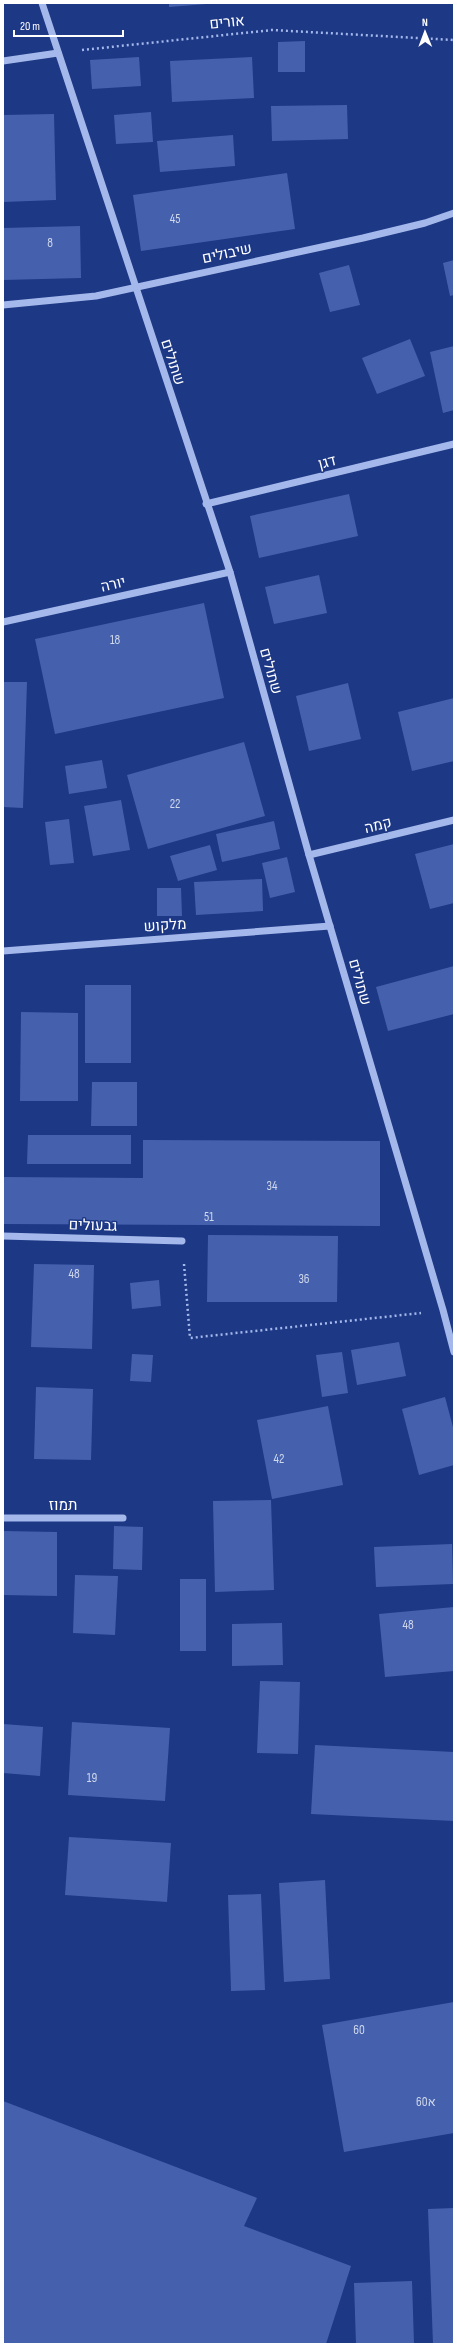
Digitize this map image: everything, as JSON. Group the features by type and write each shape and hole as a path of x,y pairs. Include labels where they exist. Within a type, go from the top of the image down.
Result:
{"street":[{"name":"שתולים","path":"42,3 206,504 230,572 309,855 443,1310 454,1352"},
{"path":"3,61 58,53"},
{"name":"שיבולים","path":"3,305 96,296 363,238 426,223 454,213"},
{"name":"דגן","path":"206,504 454,444"},
{"name":"יורה","path":"3,622 230,572"},
{"name":"קמה","path":"309,855 454,820"},
{"name":"מלקוש","path":"3,951 330,926"},
{"name":"גבעולים","path":"3,1236 182,1241"},
{"name":"תמוז","path":"3,1518 123,1518"}],"path":[{"name":"אורים","path":"58,53 272,30 454,40"},
{"path":"182,1241 190,1338 443,1310"}],"building":[{"path":"169,3 207,3 207,4 169,7"},
{"path":"305,41 305,72 278,72 278,42"},
{"path":"139,57 141,86 92,89 90,60"},
{"path":"252,57 254,98 172,102 170,61"},
{"path":"347,105 348,139 272,141 271,106"},
{"path":"151,112 153,142 116,144 114,115"},
{"path":"54,114 56,200 3,202 3,115"},
{"path":"233,135 235,166 160,172 157,141"},
{"path":"287,173 295,229 141,251 133,195"},
{"path":"80,226 81,278 3,280 3,228"},
{"path":"454,260 454,295 450,296 443,263"},
{"path":"349,265 360,305 330,312 319,273"},
{"path":"410,339 425,376 377,394 362,358"},
{"path":"454,346 454,410 443,413 430,352"},
{"path":"349,494 358,536 259,558 250,516"},
{"path":"319,575 327,613 274,624 265,587"},
{"path":"204,603 224,698 55,734 35,639"},
{"path":"3,682 27,682 23,808 3,807"},
{"path":"348,683 361,739 309,751 296,696"},
{"path":"454,698 454,761 412,771 398,712"},
{"path":"244,742 265,816 148,849 127,775"},
{"path":"102,760 107,788 69,794 65,766"},
{"path":"121,800 130,850 93,856 84,806"},
{"path":"69,819 74,863 50,865 45,822"},
{"path":"274,821 280,849 222,862 216,834"},
{"path":"454,844 454,903 430,909 415,854"},
{"path":"210,845 217,870 178,881 170,856"},
{"path":"287,857 295,892 270,898 262,863"},
{"path":"262,879 263,911 196,915 194,882"},
{"path":"157,888 181,888 182,916 157,916"},
{"path":"454,966 454,1014 388,1031 376,987"},
{"path":"85,985 131,985 131,1063 85,1063"},
{"path":"21,1012 78,1013 78,1101 20,1101"},
{"path":"92,1082 137,1082 137,1126 91,1126"},
{"path":"28,1135 131,1135 131,1164 27,1164"},
{"path":"143,1140 380,1141 380,1226 3,1224 3,1177 143,1178"},
{"path":"208,1235 338,1236 337,1302 207,1302"},
{"path":"34,1264 94,1265 92,1349 31,1347"},
{"path":"159,1280 161,1306 132,1309 130,1283"},
{"path":"399,1342 406,1376 357,1385 351,1350"},
{"path":"342,1352 348,1393 322,1397 316,1355"},
{"path":"132,1354 153,1355 151,1382 130,1381"},
{"path":"36,1387 93,1389 91,1460 34,1459"},
{"path":"445,1397 454,1431 454,1465 419,1475 402,1409"},
{"path":"328,1406 343,1485 272,1499 257,1420"},
{"path":"271,1500 274,1590 215,1592 213,1501"},
{"path":"114,1526 143,1527 142,1570 113,1569"},
{"path":"3,1531 57,1532 57,1596 3,1595"},
{"path":"452,1544 453,1584 376,1587 374,1547"},
{"path":"75,1575 118,1576 115,1635 73,1633"},
{"path":"180,1579 206,1579 206,1651 180,1651"},
{"path":"454,1607 454,1671 385,1677 379,1614"},
{"path":"282,1623 283,1665 232,1666 232,1624"},
{"path":"260,1681 300,1682 298,1754 257,1753"},
{"path":"72,1722 170,1728 165,1801 68,1795"},
{"path":"3,1724 43,1727 40,1776 3,1773"},
{"path":"315,1745 454,1752 454,1821 311,1814"},
{"path":"69,1837 171,1843 167,1902 65,1895"},
{"path":"325,1880 330,1979 284,1982 279,1883"},
{"path":"261,1894 265,1990 231,1991 228,1895"},
{"path":"454,2002 454,2133 344,2152 322,2025"},
{"path":"3,2101 257,2198 244,2226 351,2266 326,2344 3,2344"},
{"path":"454,2208 454,2344 433,2344 428,2209"},
{"path":"412,2281 414,2344 356,2344 354,2283"}]}
